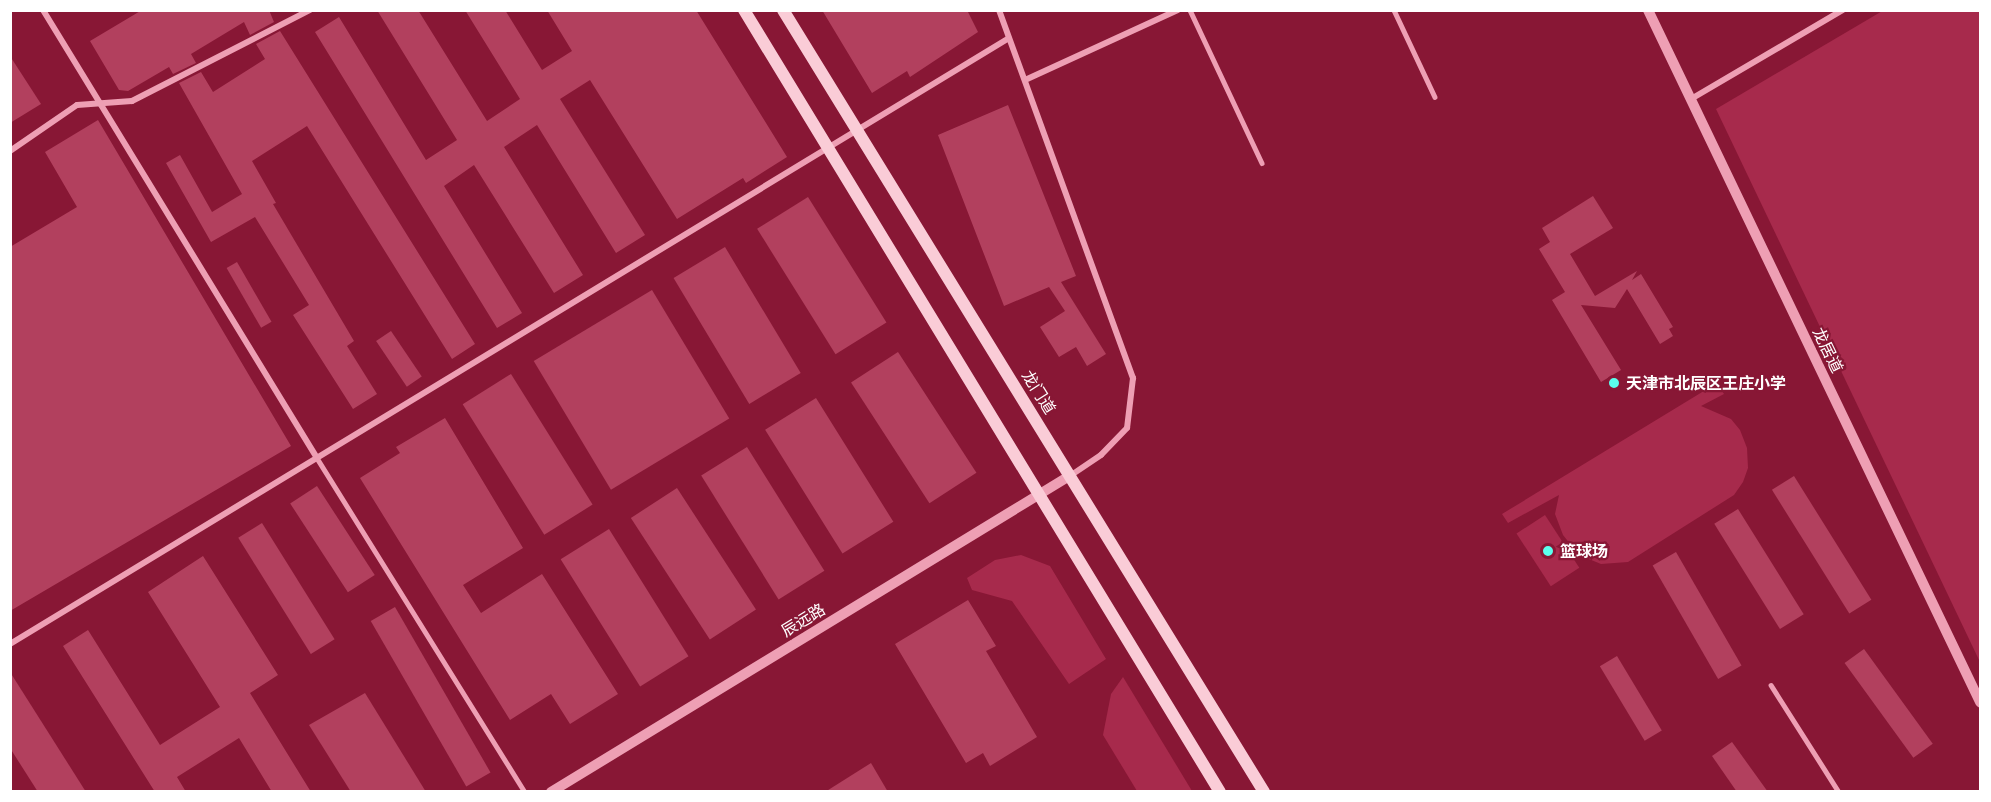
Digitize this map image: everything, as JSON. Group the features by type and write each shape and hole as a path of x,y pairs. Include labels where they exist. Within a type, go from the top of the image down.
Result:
{"main road":[{"path":"744,10 1220,792"},
{"name":"龙门道","path":"783,10 1264,792"}],"street":[{"path":"44,10 316,458"},
{"path":"10,151 77,105 132,101 310,10"},
{"path":"999,10 1133,378 1127,428 1101,455 1071,475"},
{"path":"1025,81 1178,10"},
{"name":"龙居道","path":"1648,10 1980,702"},
{"path":"1691,99 1844,10"},
{"path":"10,644 858,132 1009,38"},
{"name":"辰远路","path":"551,792 1071,475"}],"lane":[{"path":"1190,10 1262,163"},
{"path":"1394,10 1435,97"},
{"path":"316,458 525,792"},
{"path":"1771,685 1839,792"}],"shaded area":[{"path":"1884,10 1980,11 1980,662 1716,109"},
{"path":"1717,383 1724,394 1701,406 1731,419 1740,430 1747,448 1748,468 1743,482 1734,495 1628,562 1601,564 1579,555 1563,535 1555,514 1559,495 1508,523 1502,514"},
{"name":"篮球场","path":"1545,515 1579,568 1551,586 1516,534"},
{"path":"1021,555 1050,566 1106,659 1069,684 1012,601 972,590 967,578 995,560"},
{"path":"1123,677 1192,791 1137,791 1103,735 1111,694"}],"building":[{"path":"142,10 269,10 274,22 250,35 244,22 191,54 196,63 173,74 169,67 128,91 119,90 90,41"},
{"path":"377,10 418,10 487,121 520,99 465,10 505,10 542,70 572,51 547,10 696,10 787,157 746,183 743,178 677,219 590,80 560,99 645,235 616,253 537,125 504,147 583,275 554,293 474,165 444,186 522,313 497,328 315,32 339,17 426,160 457,140"},
{"path":"822,10 967,10 978,32 910,77 907,71 872,93"},
{"path":"280,31 475,344 452,359 307,126 252,161 276,203 273,204 354,341 347,346 377,394 353,409 293,315 309,305 255,217 211,242 166,163 180,155 212,212 242,194 179,83 201,72 213,92 265,59 256,44"},
{"path":"10,56 41,104 10,123"},
{"path":"1008,105 1076,276 1061,282 1106,354 1087,366 1076,347 1059,357 1040,327 1065,311 1049,287 1004,306 938,135"},
{"path":"98,120 291,446 10,611 10,247 77,207 45,152"},
{"path":"1593,196 1613,228 1570,254 1595,296 1637,271 1632,280 1641,274 1673,327 1669,329 1673,336 1660,344 1627,289 1615,308 1581,305 1621,370 1601,382 1552,300 1565,292 1539,249 1550,242 1542,228"},
{"path":"808,197 886,323 836,354 757,229"},
{"path":"725,247 801,373 749,404 674,278"},
{"path":"237,262 272,322 261,328 227,268"},
{"path":"652,290 729,419 611,490 534,361"},
{"path":"391,331 422,377 407,387 376,341"},
{"path":"898,352 976,473 929,503 851,382"},
{"path":"511,374 593,505 544,535 463,404"},
{"path":"816,398 893,522 842,554 765,430"},
{"path":"445,418 523,548 463,585 481,613 542,574 618,694 570,724 551,694 510,720 360,478 400,453 396,447"},
{"path":"747,447 824,571 779,599 701,476"},
{"path":"1794,476 1871,600 1849,614 1772,490"},
{"path":"317,486 375,575 348,592 290,503"},
{"path":"677,488 756,610 710,640 631,518"},
{"path":"1738,509 1804,614 1780,629 1714,524"},
{"path":"262,523 335,639 311,654 238,538"},
{"path":"609,529 688,656 640,686 561,559"},
{"path":"1676,552 1742,665 1718,679 1653,566"},
{"path":"203,556 278,675 250,693 311,792 272,792 239,738 177,777 186,792 155,792 63,646 88,630 160,745 220,707 148,592"},
{"path":"968,600 996,646 986,651 1037,737 990,766 983,753 966,763 895,644"},
{"path":"395,607 491,772 466,786 371,621"},
{"path":"1864,649 1933,744 1913,758 1845,663"},
{"path":"1617,656 1662,731 1645,741 1600,666"},
{"path":"10,672 86,792 38,792 10,748"},
{"path":"365,693 426,792 351,792 309,725"},
{"path":"1732,742 1768,792 1737,792 1712,756"},
{"path":"871,763 888,792 825,792"}],"place":[{"name":"天津市北辰区王庄小学","path":"1614,383"},
{"name":"篮球场","path":"1548,551"}]}
